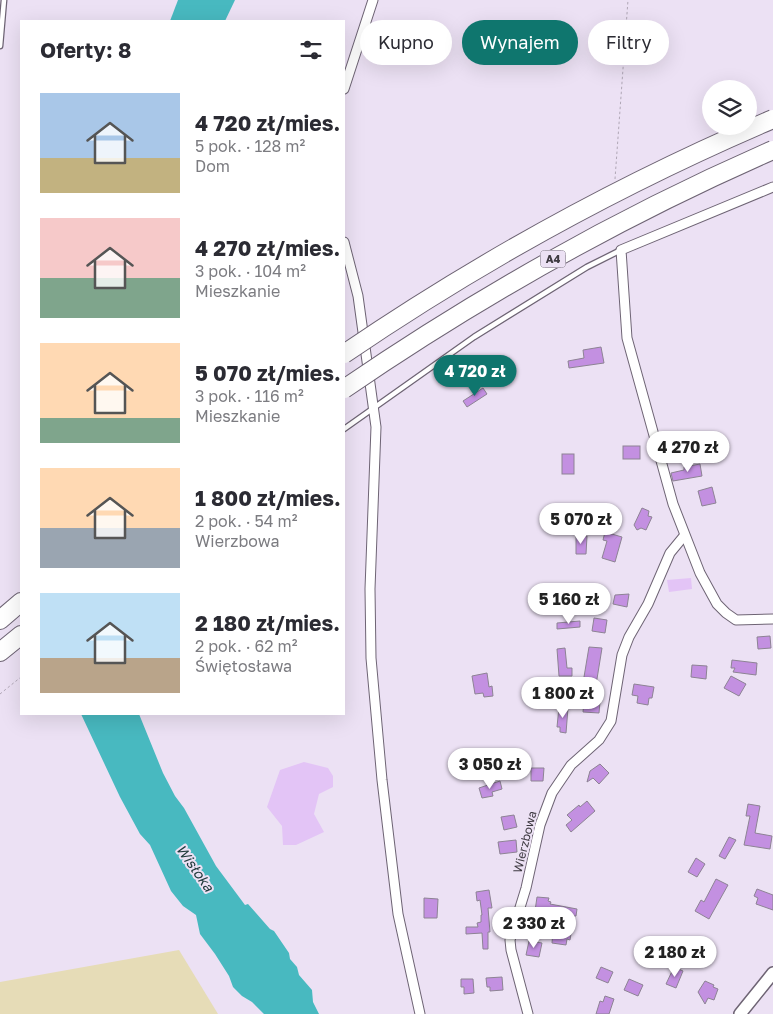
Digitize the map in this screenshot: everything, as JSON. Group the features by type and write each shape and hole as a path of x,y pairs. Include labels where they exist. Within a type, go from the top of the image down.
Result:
{"highway":[{"name":"A4","path":"345,353 442,291 539,234 636,183 773,119"},
{"name":"A4","path":"345,388 455,316 552,260 645,210 773,150"},
{"path":"0,620 20,603"},
{"path":"0,652 20,636"}],"street":[{"path":"345,86 373,0"},
{"path":"773,187 621,250 627,338 652,434 684,536 710,595 726,613 736,620 773,619"},
{"path":"345,246 358,296 375,407 376,427 370,589 371,658 382,780 398,914 420,1014"},
{"name":"Wierzbowa","path":"528,1014 510,940 526,888 540,825 552,793 564,774 599,740 611,721 622,655 629,637 648,604 670,553 684,536"},
{"path":"740,1014 773,973"}],"lane":[{"path":"0,46 4,0"},
{"path":"345,428 474,337 587,267 621,250"}],"path":[{"path":"615,170 628,0"},
{"path":"0,694 20,678"}],"shaded area":[{"path":"691,578 692,589 669,592 667,580"},
{"path":"304,762 328,768 333,776 333,787 319,794 314,814 324,832 296,845 283,845 282,826 267,807 280,770"}],"sand":[{"path":"179,950 218,1014 0,1014 0,982"}],"water":[{"path":"178,0 235,0 225,20 170,20"},
{"name":"Wisłoka","path":"81,715 139,715 163,773 216,866 245,905 248,904 274,931 289,953 290,959 297,967 299,975 312,990 313,1002 319,1014 264,1014 233,987 229,976 200,934 196,915 183,906 171,891 150,845 140,834 120,797"}],"building":[{"path":"601,347 604,363 569,368 568,361 584,358 583,350"},
{"path":"483,388 487,394 467,407 463,401"},
{"path":"623,446 640,446 640,459 623,459"},
{"path":"562,454 574,454 574,474 562,474"},
{"path":"700,464 702,476 673,481 671,473 684,470 684,467"},
{"path":"712,487 716,503 702,506 698,491"},
{"path":"642,508 649,511 648,516 652,517 646,530 641,528 637,530 634,525"},
{"path":"605,532 622,537 615,562 602,558 607,541 603,540"},
{"path":"576,536 587,536 586,554 576,554"},
{"path":"629,594 627,607 613,604 615,595"},
{"path":"594,618 607,620 605,633 592,631"},
{"path":"580,621 580,627 557,629 557,623"},
{"path":"770,636 771,648 758,649 757,637"},
{"path":"589,647 602,648 596,685 583,683"},
{"path":"565,648 567,668 572,668 572,676 559,676 557,649"},
{"path":"732,660 757,663 756,675 733,672 735,668 731,668"},
{"path":"692,665 707,666 706,679 691,677"},
{"path":"487,673 489,687 492,686 493,696 484,697 483,693 475,694 472,676"},
{"path":"731,676 746,684 739,696 724,688"},
{"path":"634,684 654,687 652,698 649,698 648,705 637,703 638,696 632,695"},
{"path":"584,700 600,702 599,713 583,712"},
{"path":"559,707 568,708 566,733 560,732 560,727 557,727"},
{"path":"600,764 609,773 599,784 593,778 587,782 590,771"},
{"path":"531,768 544,768 543,781 531,781"},
{"path":"500,781 502,789 492,792 493,796 482,798 479,788"},
{"path":"587,801 595,811 571,832 566,825 572,820 567,815"},
{"path":"748,804 760,806 755,833 772,836 770,849 744,845 750,816 746,816"},
{"path":"514,815 517,827 504,830 501,817"},
{"path":"729,837 736,840 725,859 719,856"},
{"path":"516,840 517,852 500,854 498,842"},
{"path":"696,858 705,864 697,877 688,872"},
{"path":"716,879 728,885 709,919 695,911 701,900 704,902"},
{"path":"757,889 773,895 773,910 756,904 758,898 754,896"},
{"path":"489,890 492,908 488,908 490,932 488,932 488,949 483,949 482,933 466,934 466,927 478,927 477,923 481,922 482,915 480,900 477,901 476,892"},
{"path":"537,897 549,898 550,904 577,909 570,940 567,939 566,945 552,943 553,930 527,924 529,916 534,918"},
{"path":"424,898 438,899 437,918 424,918"},
{"path":"529,941 542,943 539,957 526,955"},
{"path":"653,947 667,953 662,964 648,958"},
{"path":"601,967 613,972 608,983 596,978"},
{"path":"674,967 683,971 676,988 666,984"},
{"path":"502,977 503,990 490,991 490,987 487,987 486,978"},
{"path":"461,979 473,979 474,993 464,994 464,987 461,987"},
{"path":"629,979 643,985 638,996 624,990"},
{"path":"705,981 718,989 714,1000 708,998 705,1004 698,992"},
{"path":"605,996 614,999 609,1014 596,1014 600,1001 603,1002"}]}
